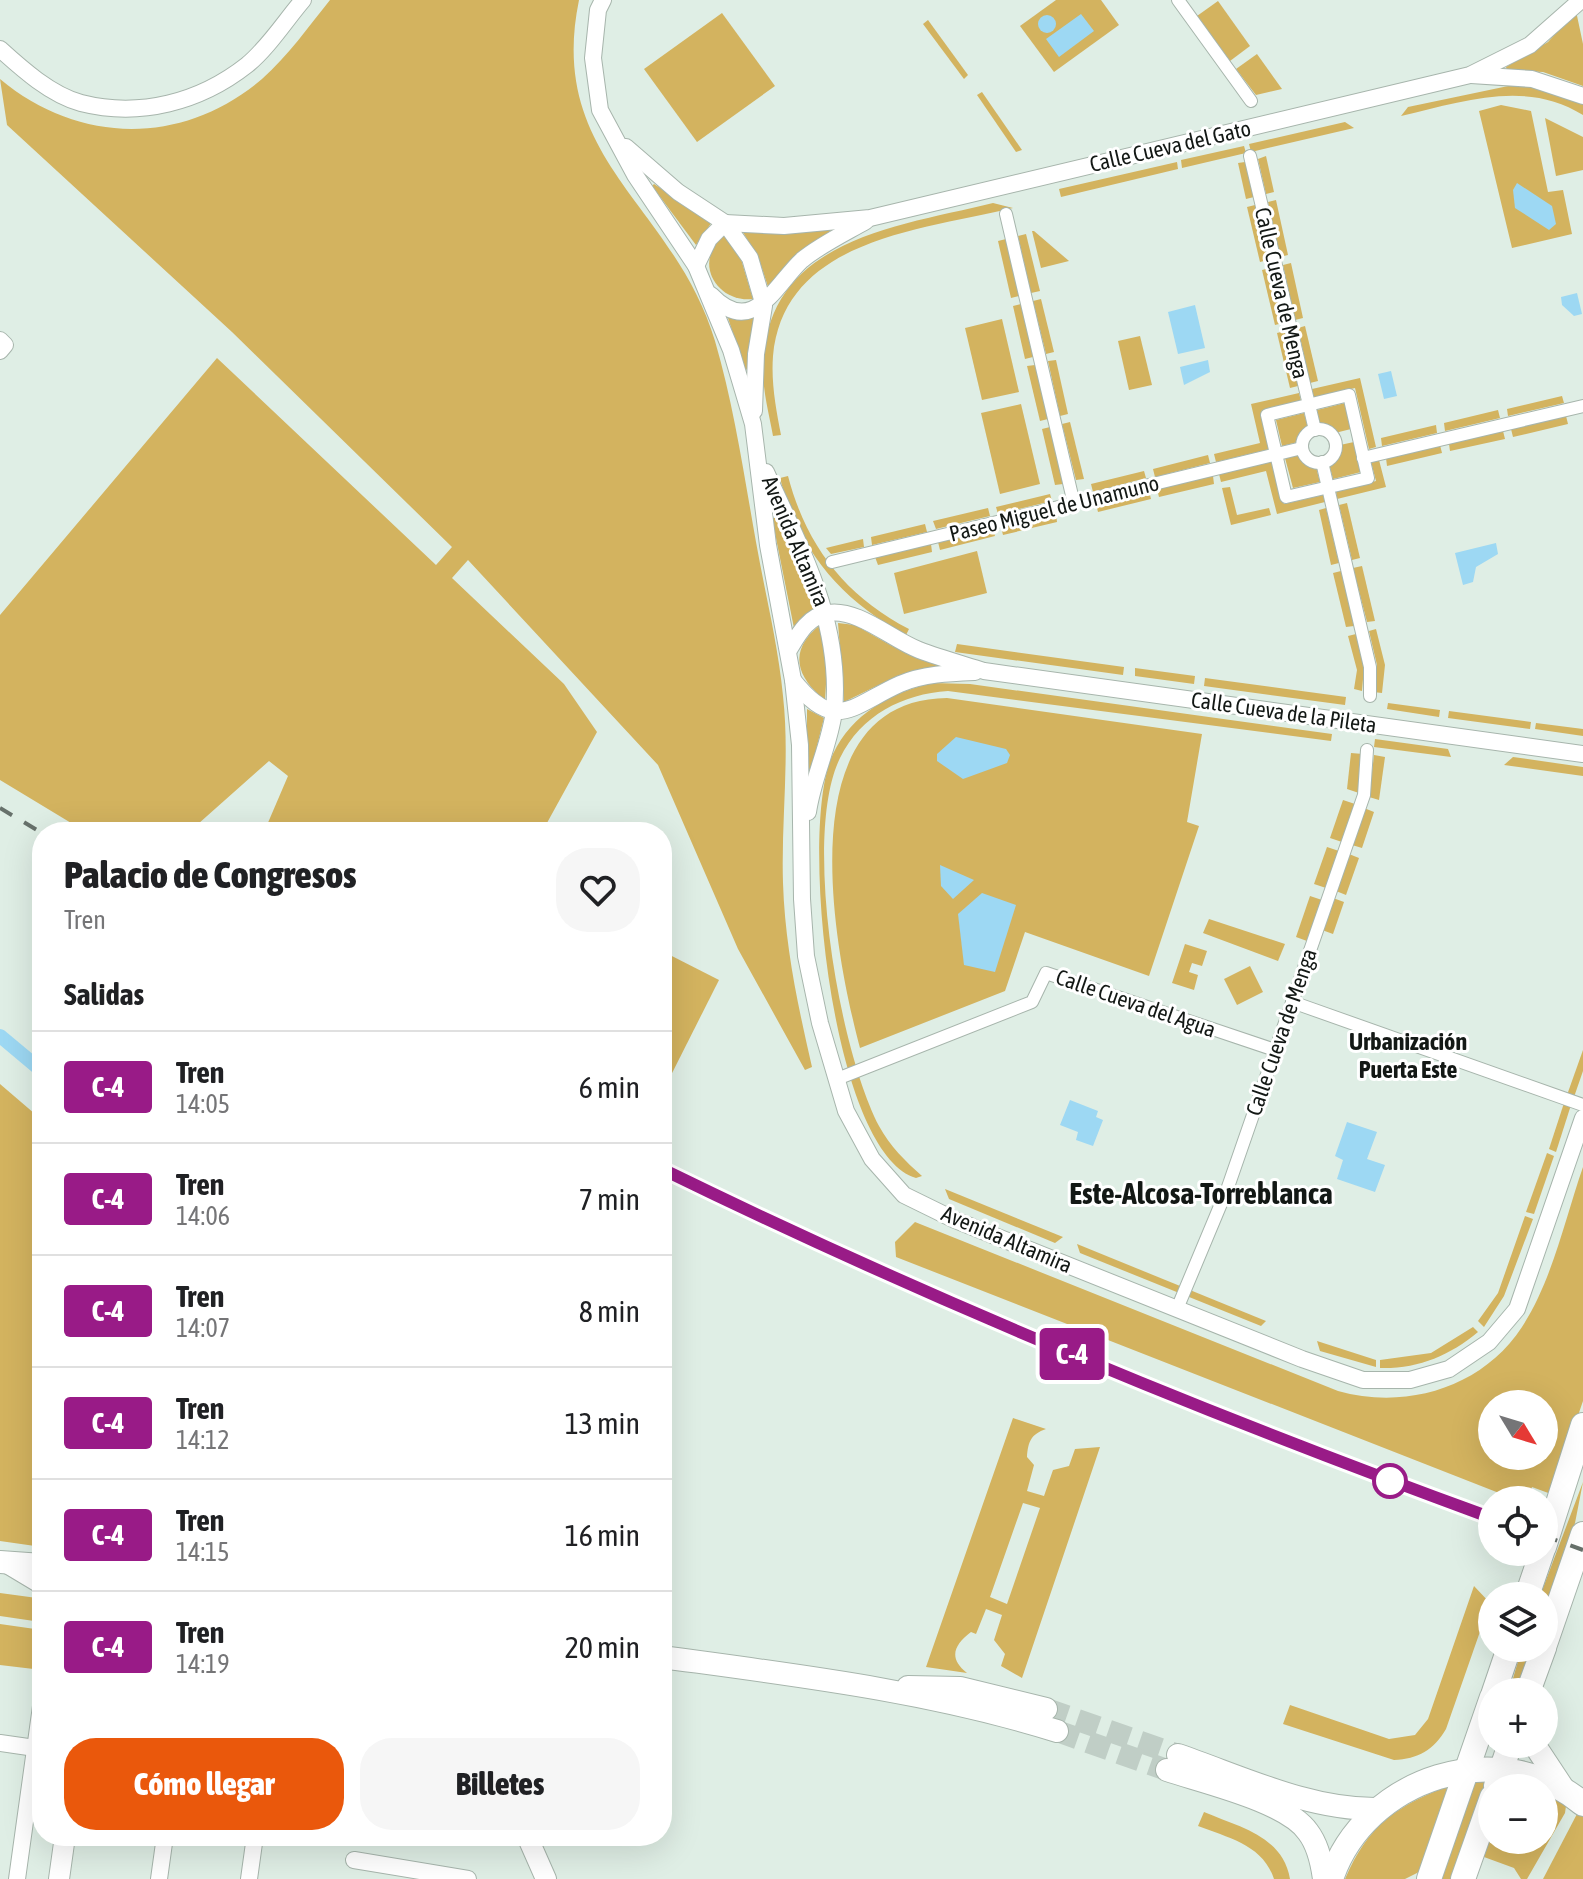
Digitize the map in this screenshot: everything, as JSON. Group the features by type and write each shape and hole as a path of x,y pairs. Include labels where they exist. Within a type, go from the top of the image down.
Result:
{"main road":[{"path":"1558,1503 1583,1425"},
{"path":"1558,1606 1583,1534"},
{"path":"4,1563 32,1564"},
{"path":"4,1563 32,1573"},
{"path":"672,1658 871,1686 987,1711 1057,1731"},
{"path":"871,1686 950,1687 998,1695 1046,1709"},
{"path":"1429,1879 1478,1738"},
{"path":"1544,1758 1574,1798"},
{"path":"1324,1879 1321,1861 1309,1832 1287,1813 1172,1763 1318,1804 1348,1810 1378,1809"},
{"path":"1331,1879 1345,1847 1378,1809 1419,1783 1467,1770 1481,1774"},
{"path":"1463,1879 1478,1837"}],"street":[{"path":"285,21 291,0"},
{"path":"0,49 28,74 79,103 152,109 198,95 248,64 303,0"},
{"name":"Avenida Altamira","path":"603,0 598,10 593,58 600,110 635,175 696,266 710,293 753,424 768,545 789,650 800,745 800,861 806,956 846,1111 872,1159 904,1195 955,1220 1363,1380 1410,1380 1449,1369 1489,1342 1517,1309 1583,1118"},
{"path":"1178,0 1251,101"},
{"path":"1470,75 1530,45 1581,0"},
{"path":"1470,75 1532,79 1583,96"},
{"name":"Calle Cueva del Gato","path":"870,218 1470,75"},
{"name":"Avenida Altamira","path":"613,134 678,192 725,223 750,258 764,306 756,354 753,424"},
{"name":"Calle Cueva de Menga","path":"1250,156 1315,430"},
{"path":"1006,214 1074,504"},
{"path":"696,266 709,239 725,223 784,226 870,218"},
{"path":"710,293 722,307 740,310 764,306 802,260 870,218"},
{"path":"0,340 5,345 0,351"},
{"path":"1349,395 1368,478 1286,497 1267,415 1308,405 1349,395"},
{"path":"1363,458 1583,406"},
{"path":"1315,430 1324,430 1334,440 1334,451 1322,462 1307,458 1302,448 1304,438 1315,430"},
{"path":"1334,440 1358,435"},
{"name":"Paseo Miguel de Unamuno","path":"832,562 1302,448"},
{"name":"Avenida Altamira","path":"759,458 827,613 835,666 834,713 811,791 800,861"},
{"path":"1322,462 1370,667 1370,696"},
{"path":"789,650 804,625 827,613 861,619 920,650 984,671"},
{"path":"793,680 811,702 834,713 859,708 901,684 939,674 984,671"},
{"name":"Calle Cueva de la Pileta","path":"984,671 1583,754"},
{"name":"Calle Cueva de Menga","path":"1177,1309 1228,1187 1364,795 1367,750"},
{"name":"Calle Cueva del Agua","path":"837,1079 1032,1002 1046,973 1275,1050"},
{"path":"1292,1002 1583,1105"},
{"path":"4,1563 32,1578"},
{"path":"0,1743 32,1748"},
{"path":"17,1879 32,1786"},
{"path":"59,1879 64,1846"},
{"path":"159,1879 164,1846"},
{"path":"249,1879 254,1846"},
{"path":"531,1846 546,1879"},
{"path":"354,1860 468,1879"}],"shaded area":[{"path":"330,0 579,0 574,55 581,102 597,142 619,179 672,252 696,294 715,341 728,390 781,677 786,743 784,906 793,976 812,1067 805,1070 738,949 658,765 468,560 452,578 564,684 597,732 548,822 268,822 288,776 269,761 200,822 69,822 0,780 0,615 217,358 436,565 452,547 232,332 7,125 0,79 31,101 63,116 97,126 131,129 165,126 199,117 231,101 262,79"},
{"path":"1056,0 1101,0 1119,25 1054,72 1020,26"},
{"path":"1218,1 1250,46 1230,61 1197,16"},
{"path":"1576,11 1583,44 1583,86 1543,72 1507,70 1506,67 1548,42"},
{"path":"722,13 775,86 697,142 644,69"},
{"path":"928,20 968,75 964,79 923,24"},
{"path":"1257,54 1282,89 1256,95 1236,69"},
{"path":"1513,85 1542,88 1583,104 1583,115 1561,104 1516,96 1470,100 1401,116 1408,107"},
{"path":"982,92 1022,150 1016,152 977,95"},
{"path":"1501,105 1531,111 1548,192 1563,190 1572,234 1512,248 1479,111"},
{"path":"1545,118 1583,137 1583,170 1556,176"},
{"path":"1345,122 1354,128 1251,152 1249,144"},
{"path":"1244,146 1246,153 1182,168 1181,160"},
{"path":"1266,156 1274,192 1266,194 1258,159"},
{"path":"1177,162 1178,169 1061,197 1059,189"},
{"path":"1245,162 1254,197 1246,199 1238,163"},
{"path":"654,184 712,222 696,245 652,186"},
{"path":"1276,200 1288,255 1280,257 1268,202"},
{"path":"993,203 1013,208 900,233 863,246 830,263 802,286 783,317 773,356 773,386 781,435 773,436 763,370 769,326 786,292 811,266 842,246 916,221"},
{"path":"1255,205 1268,260 1260,262 1247,207"},
{"path":"834,227 769,290 759,259 741,229"},
{"path":"1034,231 1069,261 1041,268"},
{"path":"1026,234 1040,291 1031,293 1018,236"},
{"path":"725,235 741,259 753,299 728,294 712,278 710,256"},
{"path":"1006,239 1019,296 1011,298 998,241"},
{"path":"1291,263 1303,318 1295,320 1283,265"},
{"path":"1270,268 1283,323 1275,325 1262,270"},
{"path":"1041,299 1054,352 1046,354 1033,301"},
{"path":"1021,304 1033,357 1025,359 1013,306"},
{"path":"727,315 754,317 748,369 745,370"},
{"path":"1002,319 1019,392 982,400 965,328"},
{"path":"1305,326 1318,381 1310,383 1298,328"},
{"path":"1285,331 1298,386 1290,388 1277,333"},
{"path":"1140,336 1152,385 1129,390 1118,341"},
{"path":"1056,360 1068,414 1060,416 1048,361"},
{"path":"1035,365 1048,419 1040,421 1027,366"},
{"path":"1360,378 1376,447 1369,449 1355,388 1314,398 1312,389"},
{"path":"1299,393 1301,401 1261,411 1270,449 1216,462 1214,454 1260,443 1251,404"},
{"path":"1562,396 1564,403 1508,416 1507,409"},
{"path":"1345,403 1351,429 1335,433 1320,425 1317,410"},
{"path":"1021,404 1040,484 1000,494 981,413"},
{"path":"1498,410 1500,418 1445,431 1444,423"},
{"path":"1304,413 1308,428 1298,442 1282,446 1276,420"},
{"path":"1566,416 1568,424 1513,437 1511,429"},
{"path":"1070,422 1084,479 1076,480 1062,424"},
{"path":"1436,425 1437,433 1382,446 1381,438"},
{"path":"1050,427 1063,484 1055,485 1042,429"},
{"path":"1503,431 1505,439 1450,451 1449,444"},
{"path":"1354,442 1361,472 1333,479 1329,464 1339,453 1340,445"},
{"path":"1440,445 1442,453 1387,466 1386,458"},
{"path":"1208,455 1210,463 1155,477 1153,469"},
{"path":"1300,455 1316,467 1320,482 1293,488 1285,458"},
{"path":"1379,460 1386,487 1337,499 1336,491 1376,481 1371,462"},
{"path":"1273,461 1284,504 1323,495 1325,502 1277,514 1266,471 1221,482 1219,474"},
{"path":"1144,471 1146,478 1093,492 1091,484"},
{"path":"788,476 806,524 831,566 866,601 909,629 906,635 862,606 826,571 798,528 788,504 780,478"},
{"path":"1213,476 1214,484 1159,497 1157,489"},
{"path":"1230,487 1237,515 1269,508 1271,515 1231,525 1222,488"},
{"path":"1149,491 1151,499 1098,512 1096,504"},
{"path":"1050,494 1052,501 998,514 996,507"},
{"path":"1347,503 1360,558 1352,560 1339,505"},
{"path":"988,508 990,516 936,529 933,521"},
{"path":"1326,508 1339,563 1331,565 1319,510"},
{"path":"1056,514 1057,522 1003,535 1001,527"},
{"path":"772,518 776,518 818,609 794,628"},
{"path":"925,524 927,532 872,545 871,537"},
{"path":"993,529 995,536 940,550 938,542"},
{"path":"863,539 864,547 831,554 826,548"},
{"path":"931,544 932,552 878,565 875,557"},
{"path":"977,551 987,593 904,614 894,573"},
{"path":"1362,566 1375,621 1367,622 1353,568"},
{"path":"1341,571 1354,626 1346,627 1333,573"},
{"path":"838,623 855,625 892,646 939,664 939,667 897,676 844,702"},
{"path":"820,625 827,668 825,700 808,683 800,664 803,645"},
{"path":"1376,629 1385,665 1382,693 1373,692 1377,665 1369,631"},
{"path":"1356,634 1364,667 1362,691 1354,689 1357,670 1348,636"},
{"path":"957,644 1124,667 1123,675 955,652"},
{"path":"1135,668 1195,676 1194,684 1135,676"},
{"path":"1205,678 1346,697 1345,705 1204,686"},
{"path":"933,683 970,684 1332,734 1331,741 948,691 900,702 859,730 840,758 829,793 824,838 830,943 839,997 864,1092 888,1140 922,1176 916,1178 887,1156 862,1111 843,1052 821,913 819,847 823,792 833,754 841,740 874,707 902,692"},
{"path":"947,698 1202,734 1187,822 1199,826 1149,976 1025,932 1005,991 860,1048 840,952 833,895 833,837 841,784 861,740 896,710"},
{"path":"1388,703 1440,710 1439,717 1387,709"},
{"path":"807,709 824,718 811,770 807,769"},
{"path":"1449,711 1531,722 1530,729 1448,718"},
{"path":"1536,723 1583,729 1583,736 1535,729"},
{"path":"1375,739 1448,749 1451,757 1374,747"},
{"path":"1351,753 1363,754 1359,793 1347,789"},
{"path":"1374,755 1385,757 1379,800 1369,797"},
{"path":"1513,757 1583,767 1583,776 1504,765"},
{"path":"1343,800 1355,804 1342,842 1330,838"},
{"path":"1364,808 1374,812 1362,848 1352,845"},
{"path":"1327,847 1339,851 1326,888 1314,884"},
{"path":"1349,854 1359,858 1346,895 1336,891"},
{"path":"1310,896 1322,900 1307,941 1296,937"},
{"path":"1333,898 1344,902 1333,934 1322,930"},
{"path":"1209,919 1285,944 1278,961 1203,933"},
{"path":"1185,944 1207,951 1202,966 1192,963 1189,972 1198,975 1194,990 1172,983"},
{"path":"672,956 719,980 672,1073"},
{"path":"1250,966 1263,992 1237,1005 1224,979"},
{"path":"1583,1050 1583,1071 1574,1097 1567,1095"},
{"path":"0,1084 32,1111 32,1546 0,1541"},
{"path":"1564,1103 1571,1105 1556,1152 1549,1149"},
{"path":"1547,1153 1554,1156 1534,1214 1526,1212"},
{"path":"1583,1167 1583,1401 1554,1486 1481,1486 896,1257 895,1242 915,1222 1338,1391 1390,1398 1440,1389 1486,1365 1522,1327 1550,1270"},
{"path":"945,1189 1063,1237 1055,1243 949,1199"},
{"path":"1525,1216 1533,1219 1504,1296 1484,1327 1478,1321 1498,1293"},
{"path":"1077,1244 1266,1321 1261,1326 1080,1253"},
{"path":"1473,1327 1478,1332 1444,1354 1407,1366 1380,1368 1380,1360 1431,1353"},
{"path":"1317,1341 1376,1360 1376,1367 1320,1351"},
{"path":"1013,1418 1046,1429 1037,1433 1029,1443 1027,1457 1034,1465 1027,1491 1044,1496 1053,1470 1069,1466 1075,1449 1100,1447 1022,1678 1001,1666 1005,1654 994,1640 1002,1615 986,1609 976,1634 971,1632 957,1647 955,1657 967,1673 926,1667","holes":["1023,1503 1040,1508 1007,1604 990,1597"]},
{"path":"1583,1482 1575,1523 1555,1582 1545,1582 1551,1566 1558,1566 1558,1548"},
{"path":"1474,1586 1478,1590 1478,1637 1446,1729 1431,1748 1411,1758 1394,1760 1283,1724 1290,1705 1389,1739 1415,1735 1428,1719"},
{"path":"0,1593 32,1597 32,1621 0,1616"},
{"path":"0,1624 32,1629 32,1669 0,1665"},
{"path":"1518,1662 1527,1662 1522,1678 1513,1678"},
{"path":"1475,1782 1478,1782 1478,1804 1452,1879 1442,1879"},
{"path":"1448,1786 1421,1871 1405,1879 1345,1879 1363,1845 1385,1820 1398,1810"},
{"path":"1558,1801 1566,1806 1558,1825"},
{"path":"1204,1812 1245,1828 1269,1843 1286,1864 1290,1879 1274,1879 1269,1867 1253,1850 1198,1826"},
{"path":"1578,1812 1583,1817 1583,1879 1543,1879"},
{"path":"1485,1854 1541,1854 1527,1879 1521,1879 1514,1868 1484,1857"}],"water":[{"path":"1081,14 1094,31 1059,57 1046,39"},
{"path":"1047,15 1056,24 1047,33 1038,24"},
{"path":"1517,183 1552,206 1556,224 1549,230 1515,208 1513,190"},
{"path":"1577,293 1582,314 1574,316 1562,305 1561,297"},
{"path":"1195,305 1205,348 1178,354 1168,312"},
{"path":"1208,360 1210,372 1184,385 1180,367"},
{"path":"1391,371 1397,396 1384,399 1378,374"},
{"path":"1496,543 1498,554 1476,567 1473,582 1463,585 1455,553"},
{"path":"956,737 1006,749 1010,755 1007,763 963,779 937,761 937,754"},
{"path":"940,865 974,880 953,899 941,886"},
{"path":"982,893 1016,905 995,972 964,965 958,914"},
{"path":"1070,1100 1098,1111 1096,1117 1103,1120 1093,1146 1076,1140 1078,1132 1060,1125"},
{"path":"1347,1122 1377,1132 1367,1159 1385,1165 1375,1192 1337,1179 1343,1160 1335,1156"}],"waterway":[{"path":"0,1036 32,1063"}],"tunnel":[{"path":"1046,1709 1178,1755"},
{"path":"1057,1731 1167,1770"}],"railway":[{"path":"0,808 32,827"},
{"path":"672,1174 866,1264 1072,1354 1478,1513"},
{"path":"1558,1541 1583,1550"}],"train":[{"name":"C-4","path":"672,1174 1029,1336 1343,1464 1478,1513"}],"district":[{"name":"Urbanización Puerta Este","path":"1408,1055"},
{"name":"Este-Alcosa-Torreblanca","path":"1201,1193"}]}
